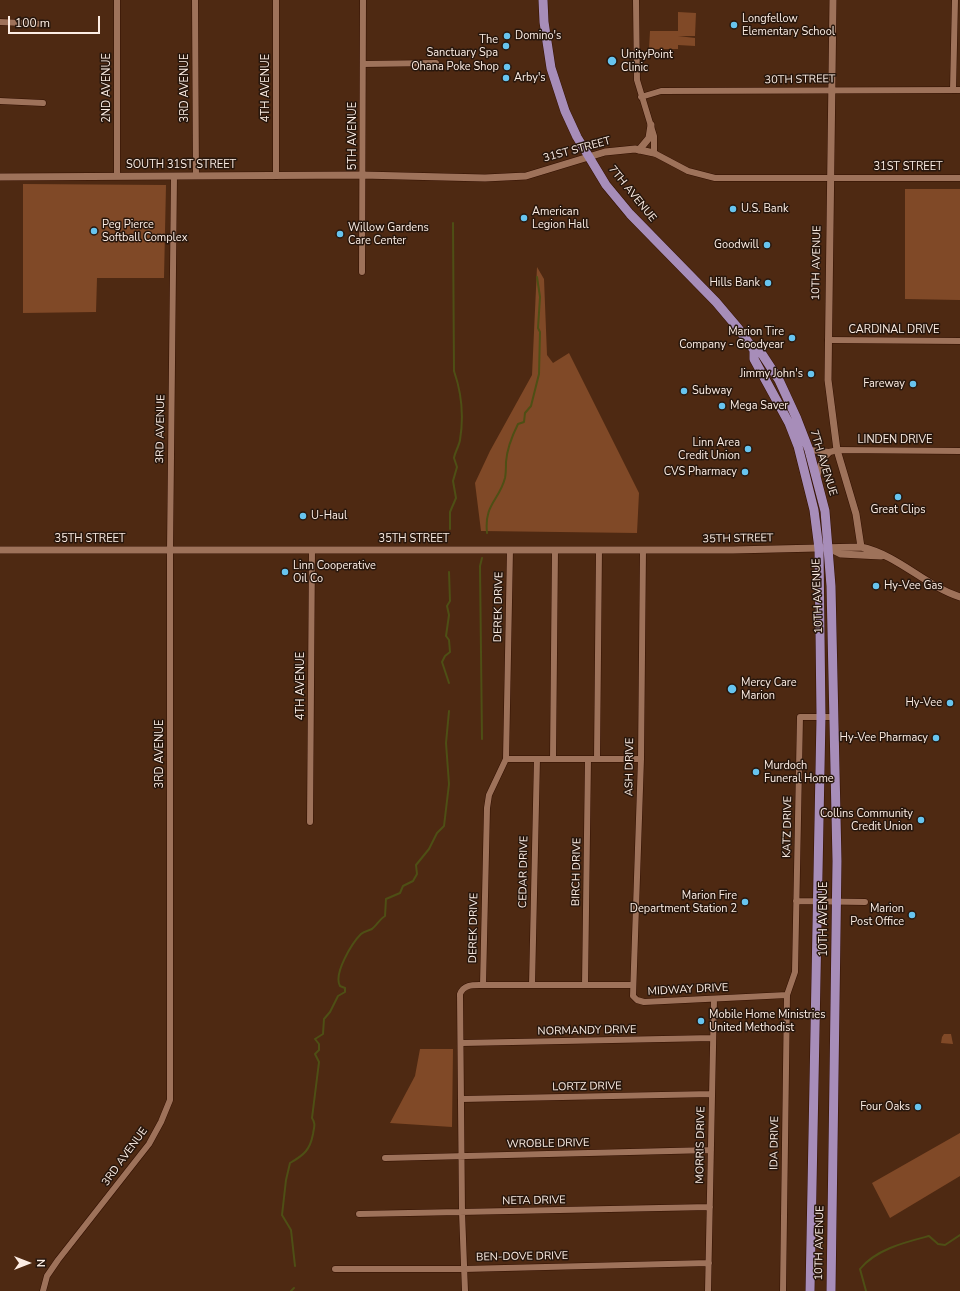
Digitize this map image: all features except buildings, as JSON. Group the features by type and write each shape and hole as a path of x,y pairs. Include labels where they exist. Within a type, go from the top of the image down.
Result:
{"main road":[{"name":"7TH AVENUE","path":"544,0 547,44 553,76 565,111 589,157 606,185 630,214 716,302 754,350 762,354 779,380 790,401 809,450 817,477 825,511 829,548"},
{"name":"7TH AVENUE","path":"754,350 754,359 789,423 798,446 814,510 819,549"},
{"name":"10TH AVENUE","path":"829,548 836,901 831,1291"},
{"name":"10TH AVENUE","path":"810,1291 821,717 819,549"}],"street":[{"name":"2ND AVENUE","path":"117,0 117,176"},
{"name":"3RD AVENUE","path":"195,0 196,176"},
{"name":"4TH AVENUE","path":"276,0 276,176"},
{"name":"5TH AVENUE","path":"362,272 363,0"},
{"path":"636,0 636,80 654,136 654,153"},
{"name":"10TH AVENUE","path":"833,0 828,340 830,396 834,451 856,514 861,547"},
{"path":"955,0 957,90"},
{"path":"0,22 43,24"},
{"path":"363,64 436,64"},
{"name":"30TH STREET","path":"642,97 661,91 957,90"},
{"path":"0,101 43,103"},
{"path":"639,150 649,138 651,125"},
{"name":"31ST STREET","path":"362,175 449,178 526,176 605,152 639,150 654,153 688,171 715,178 960,178"},
{"name":"SOUTH 31ST STREET","path":"0,177 362,175"},
{"name":"3RD AVENUE","path":"43,1291 47,1276 58,1260 149,1144 161,1122 170,1100 170,550 174,176"},
{"name":"CARDINAL DRIVE","path":"828,340 960,341"},
{"name":"LINDEN DRIVE","path":"809,450 960,451"},
{"path":"817,477 822,460 834,451"},
{"name":"35TH STREET","path":"0,550 643,550 819,549 861,547 875,550 888,556 926,582 960,596"},
{"name":"35TH STREET","path":"829,548 841,554 861,553 888,556"},
{"name":"4TH AVENUE","path":"310,822 312,550"},
{"name":"DEREK DRIVE","path":"483,985 487,808 490,795 506,759 510,550"},
{"path":"553,759 555,550"},
{"path":"597,759 599,550"},
{"name":"ASH DRIVE","path":"633,984 641,759 643,550"},
{"name":"KATZ DRIVE","path":"796,901 800,717 833,717"},
{"path":"506,759 641,759"},
{"name":"CEDAR DRIVE","path":"532,985 537,759"},
{"name":"BIRCH DRIVE","path":"585,985 588,759"},
{"path":"787,995 795,972 796,901 865,902"},
{"name":"MIDWAY DRIVE","path":"483,985 633,984 633,996 637,1000 644,1002 787,995"},
{"path":"464,1291 462,1212 462,1043 460,994 466,986 483,985"},
{"name":"IDA DRIVE","path":"782,1291 787,995"},
{"name":"MORRIS DRIVE","path":"708,1291 714,998"},
{"name":"NORMANDY DRIVE","path":"462,1043 713,1038"},
{"name":"LORTZ DRIVE","path":"462,1099 712,1094"},
{"name":"WROBLE DRIVE","path":"385,1158 711,1150"},
{"name":"NETA DRIVE","path":"359,1214 710,1207"},
{"name":"BEN-DOVE DRIVE","path":"335,1269 464,1269 709,1263"}],"shaded area":[{"path":"678,12 696,13 695,36 678,36 695,38 695,46 678,45 678,49 649,49 650,31 678,31"},
{"name":"Peg Pierce Softball Complex","path":"23,184 166,185 164,278 97,278 96,312 23,313"},
{"path":"905,189 960,189 960,300 905,299"},
{"path":"537,267 544,279 547,355 553,363 569,353 639,493 637,533 481,531 475,483 490,451 532,375"},
{"path":"944,1034 951,1034 953,1044 941,1043"},
{"path":"420,1049 453,1049 452,1127 390,1123 415,1076"},
{"path":"960,1133 960,1176 890,1218 872,1183"}],"waterway":[{"path":"450,529 450,512 456,498 453,481 457,467 454,458 460,440 462,422 459,388 454,371 453,223"},
{"path":"487,533 488,515 505,478 510,443 518,424 524,422 525,413 531,406 539,374 540,332 538,328 540,297 537,277"},
{"path":"482,558 480,566 482,739"},
{"path":"449,572 450,601 447,606 449,615 446,636 449,640 450,652 445,656 442,662 449,683"},
{"path":"295,1266 291,1230 282,1215 286,1180 290,1163 306,1152 313,1134 314,1124 312,1118 319,1062 315,1054 319,1050 319,1044 315,1039 323,1034 324,1019 330,1012 338,996 345,992 345,988 340,986 339,974 344,959 353,944 361,934 372,929 385,916 386,899 400,893 403,886 413,881 417,874 416,865 429,849 437,833 444,826 449,784 446,743 449,711"},
{"path":"866,1291 860,1269 874,1256 892,1247 929,1236 938,1244 945,1245 960,1235"},
{"path":"291,1291 294,1288"}],"place":[{"name":"Longfellow Elementary School","path":"734,25"},
{"name":"Domino's","path":"507,36"},
{"name":"The Sanctuary Spa","path":"506,46"},
{"name":"UnityPoint Clinic","path":"612,61"},
{"name":"Ohana Poke Shop","path":"507,67"},
{"name":"Arby's","path":"506,78"},
{"name":"U.S. Bank","path":"733,209"},
{"name":"American Legion Hall","path":"524,218"},
{"name":"Peg Pierce Softball Complex","path":"94,231"},
{"name":"Willow Gardens Care Center","path":"340,234"},
{"name":"Goodwill","path":"767,245"},
{"name":"Hills Bank","path":"768,283"},
{"name":"Marion Tire Company - Goodyear","path":"792,338"},
{"name":"Jimmy John's","path":"811,374"},
{"name":"Fareway","path":"913,384"},
{"name":"Subway","path":"684,391"},
{"name":"Mega Saver","path":"722,406"},
{"name":"Linn Area Credit Union","path":"748,449"},
{"name":"CVS Pharmacy","path":"745,472"},
{"name":"Great Clips","path":"898,497"},
{"name":"U-Haul","path":"303,516"},
{"name":"Linn Cooperative Oil Co","path":"285,572"},
{"name":"Hy-Vee Gas","path":"876,586"},
{"name":"Mercy Care Marion","path":"732,689"},
{"name":"Hy-Vee","path":"950,703"},
{"name":"Hy-Vee Pharmacy","path":"936,738"},
{"name":"Murdoch Funeral Home","path":"756,772"},
{"name":"Collins Community Credit Union","path":"921,820"},
{"name":"Marion Fire Department Station 2","path":"745,902"},
{"name":"Marion Post Office","path":"912,915"},
{"name":"Mobile Home Ministries United Methodist","path":"701,1021"},
{"name":"Four Oaks","path":"918,1107"}]}
